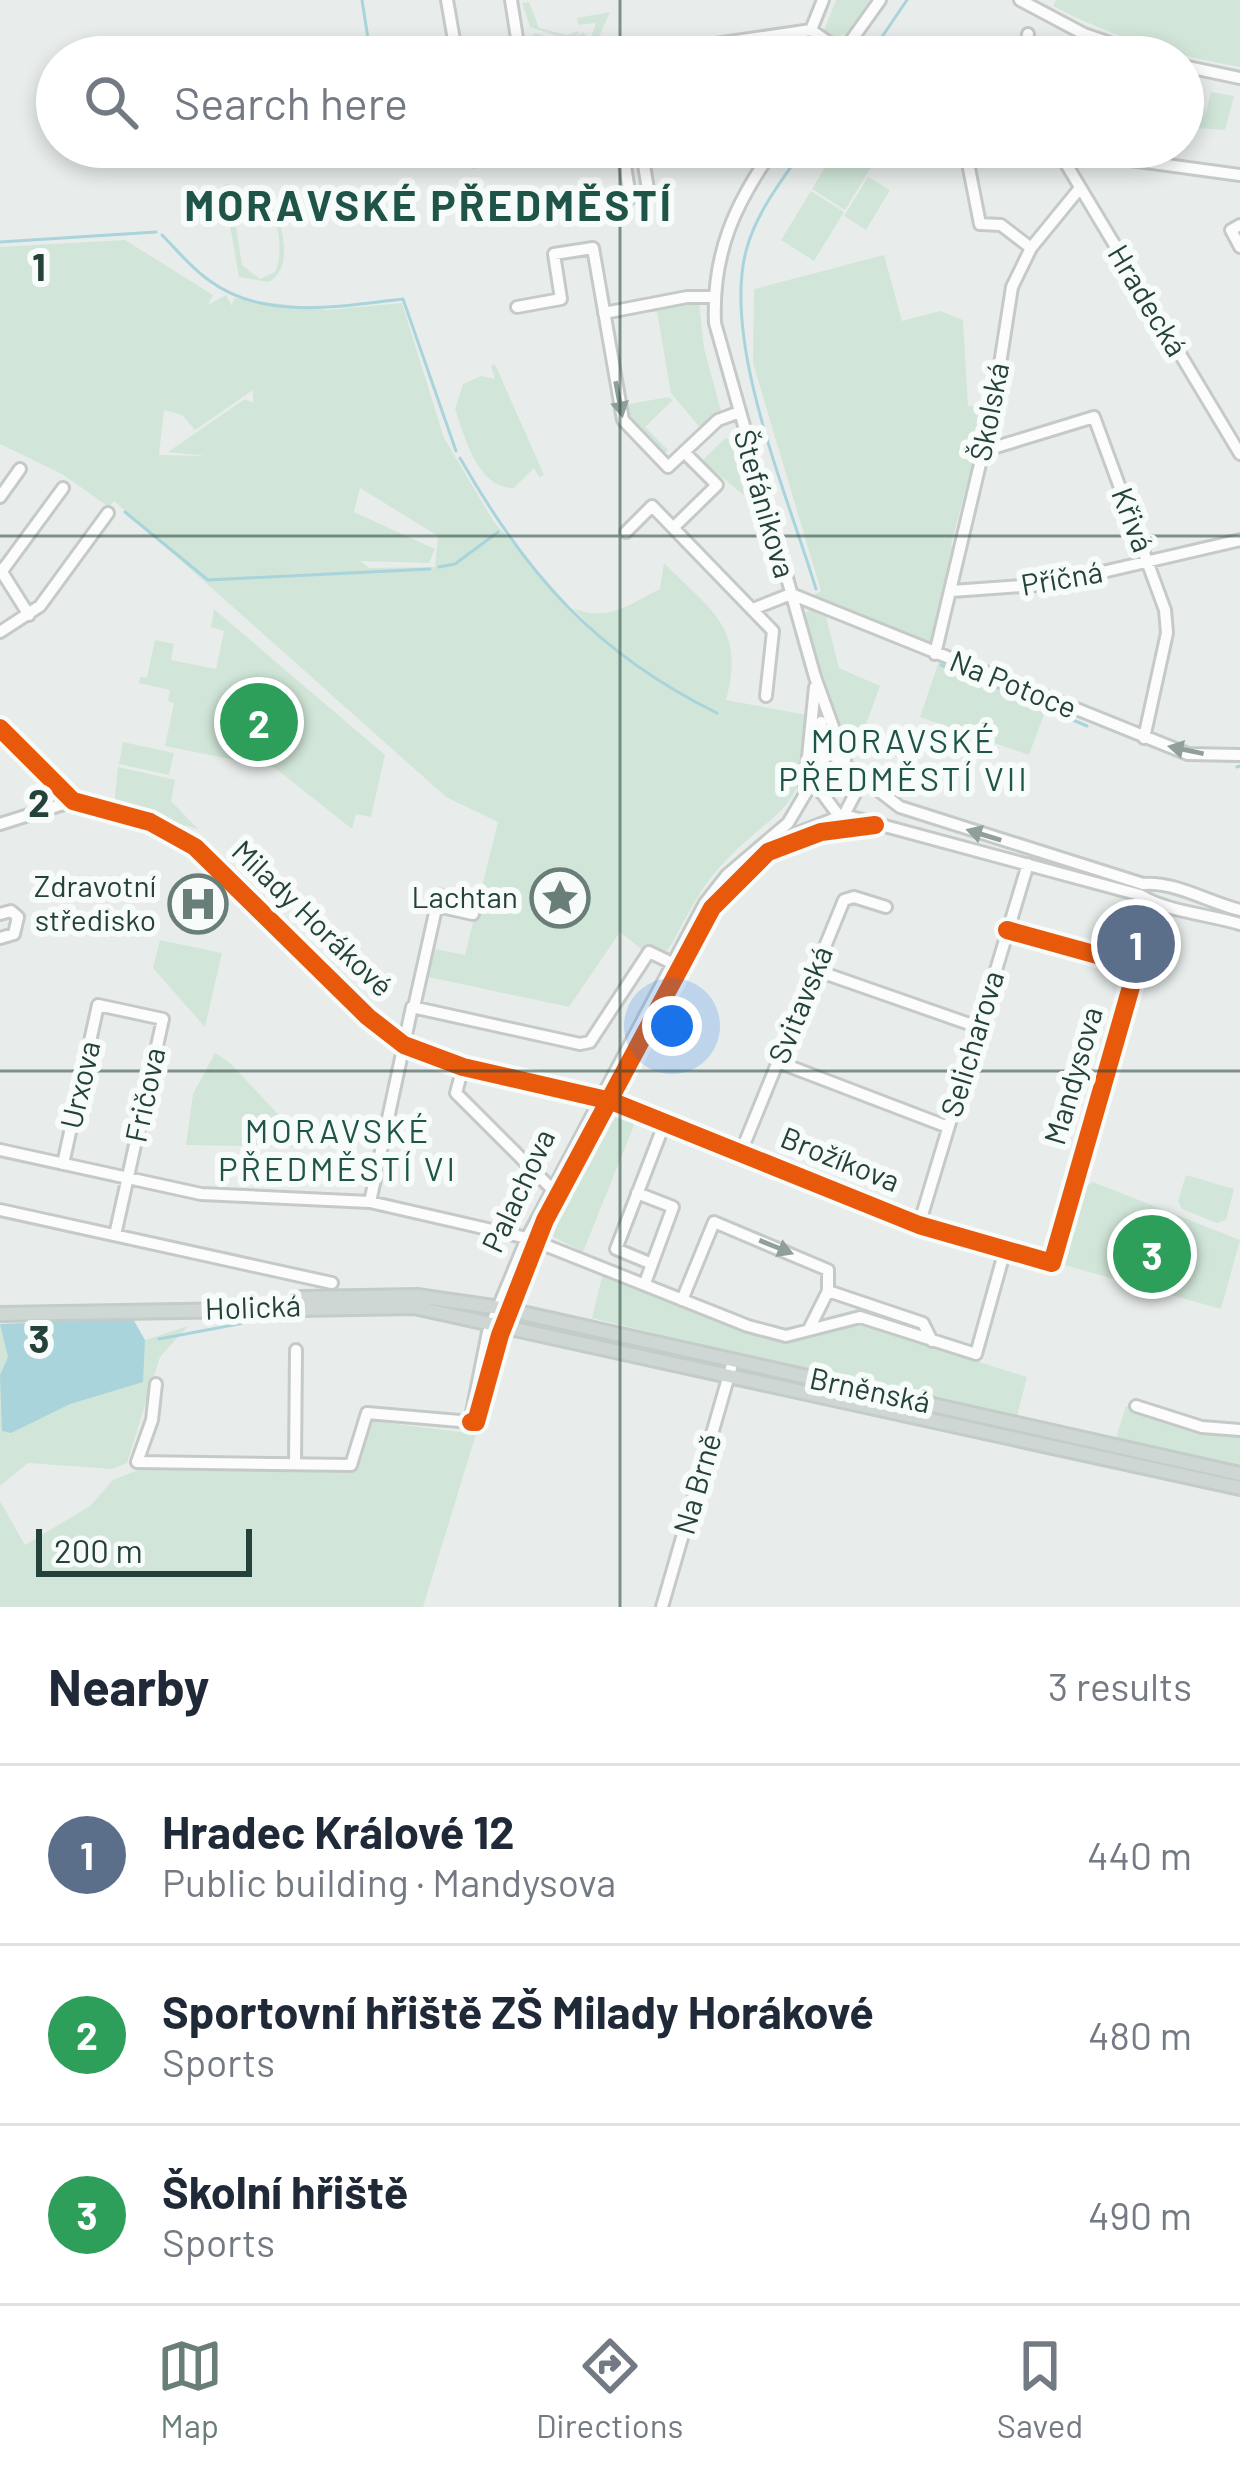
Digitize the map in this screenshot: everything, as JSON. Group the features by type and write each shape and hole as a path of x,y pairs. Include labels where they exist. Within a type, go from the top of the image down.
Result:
{"main road":[{"name":"Holická","path":"0,1310 417,1296 502,1316"},
{"name":"Brněnská","path":"502,1316 1240,1474"},
{"name":"Brněnská","path":"732,1367 1240,1488"}],"street":[{"path":"447,0 453,36"},
{"path":"511,0 517,36"},
{"path":"811,30 823,0"},
{"path":"856,36 880,0"},
{"path":"1028,2 1090,36"},
{"path":"763,36 811,30 819,36"},
{"path":"1204,71 1240,79"},
{"path":"625,168 630,197 649,195 644,168"},
{"name":"Štefánikova","path":"762,168 728,224 715,298 717,336 815,677 849,764"},
{"path":"969,168 980,224 1000,225 1031,248"},
{"name":"Hradecká","path":"1068,168 1240,454"},
{"path":"1191,168 1240,175"},
{"name":"Školská","path":"935,654 983,451 1008,300 1031,248 1080,188"},
{"path":"1240,225 1231,230 1240,247"},
{"name":"Štefánikova","path":"517,307 561,299 554,254 593,248 623,420 668,467 718,420 737,413"},
{"path":"604,313 687,297 715,298"},
{"name":"Křivá","path":"983,451 1094,417 1166,610 1167,633 1144,738"},
{"name":"Štefánikova","path":"684,452 717,485 674,527 773,631 766,696"},
{"path":"0,497 20,469"},
{"path":"29,615 1,570 62,488"},
{"path":"626,532 652,506 674,527"},
{"path":"0,632 29,615 108,513"},
{"name":"Příčná","path":"952,591 1032,587 1240,540"},
{"name":"Štefánikova","path":"753,608 790,594"},
{"name":"Na Potoce","path":"790,594 1188,754 1240,755"},
{"path":"802,800 814,733 815,677"},
{"name":"Štefánikova","path":"815,677 819,767"},
{"name":"Milady Horákové","path":"0,728 74,801 175,831 368,1017 404,1045 463,1067 605,1099"},
{"path":"1240,910 919,814 882,797 849,764 831,754 819,767 818,793 842,815 1170,908 1240,923"},
{"path":"768,852 794,834 842,815 857,790 849,764"},
{"name":"Palachova","path":"531,1240 715,888 788,823 819,767"},
{"path":"0,824 74,801"},
{"name":"Palachova","path":"675,965 722,894 768,852 821,832 875,825"},
{"name":"Selicharova","path":"919,1225 1028,864"},
{"path":"1151,902 1149,892 1157,882"},
{"path":"1170,908 1180,900 1175,887"},
{"name":"Svitavská","path":"741,1152 846,898 886,907"},
{"path":"414,1007 438,900 472,914"},
{"path":"0,914 18,917 14,934 0,938"},
{"name":"Mandysova","path":"1007,930 1137,966 1052,1263"},
{"name":"Milady Horákové","path":"404,1045 414,1007 580,1044 590,1042 649,952 675,965"},
{"path":"815,970 978,1028"},
{"name":"Urxova","path":"63,1164 98,1006"},
{"name":"Fričova","path":"98,1006 163,1019 116,1234"},
{"path":"370,1202 404,1045"},
{"path":"778,1062 948,1127"},
{"path":"463,1067 456,1093 552,1189"},
{"name":"Palachova","path":"295,1464 351,1465 367,1413 471,1422 502,1316 552,1189 605,1099"},
{"name":"Brožíkova","path":"605,1099 919,1225 1052,1263"},
{"path":"652,1264 616,1249 665,1123"},
{"path":"0,1150 201,1194 370,1202 531,1240 769,1334 786,1336 860,1317 976,1354 1005,1250"},
{"path":"638,1193 673,1208 645,1283"},
{"path":"0,1210 332,1283"},
{"path":"682,1300 714,1222 820,1264 832,1278 809,1329"},
{"path":"828,1291 923,1323 932,1341"},
{"path":"156,1384 152,1420 137,1462 295,1464 296,1350"},
{"name":"Na Brně","path":"662,1607 732,1367"},
{"path":"1136,1406 1202,1427 1240,1430"}],"green space":[{"path":"836,0 870,0 847,33 823,33"},
{"path":"1056,0 1240,0 1240,67 1204,59 1204,36 1121,36 1053,6"},
{"path":"529,2 539,28 567,35 579,31 578,36 557,36 530,27 522,3"},
{"path":"610,12 599,36 591,36 596,23 578,25 577,18"},
{"path":"1211,92 1234,96 1225,130 1204,128"},
{"path":"824,168 871,168 845,210 812,189"},
{"path":"868,177 890,190 866,230 844,216"},
{"path":"229,184 231,200 257,190 275,204 284,257 282,267 269,282 239,277 223,185","holes":["258,195 278,231 279,253 275,272 260,279 242,265 234,214 244,196"]},
{"path":"811,191 844,212 814,261 781,240"},
{"path":"125,240 213,295 208,305 226,295 232,306 234,298 327,310 402,303 444,438 494,522 584,623 591,627 573,608 608,613 628,606 660,589 664,563 710,608 728,637 731,675 726,700 807,715 805,749 794,793 710,879 660,964 620,932 569,1007 424,976 430,948 465,955 498,822 446,797 114,501 109,507 62,474 0,444 0,247","holes":["253,390 253,403 245,399 168,452 206,456 159,455 164,410 182,415 195,430","360,488 438,536 435,567 369,568 360,561 429,563 435,549 354,512"]},
{"path":"884,255 902,321 940,311 963,320 968,406 987,407 951,545 957,547 932,643 924,645 808,598 821,591 753,363 754,289"},
{"path":"699,301 704,348 721,411 702,430 671,393 657,312 650,312"},
{"path":"495,364 544,475 539,477 534,468 514,488 502,486 482,471 455,409 463,384 481,376 495,379 491,366"},
{"path":"673,400 645,427 668,450 661,457 662,451 653,441 649,445 624,405"},
{"path":"725,438 730,439 745,496 702,461"},
{"path":"214,609 385,755 371,817 356,814 352,829 275,768 165,746 174,703 168,701 170,690 139,683 140,677 147,677 155,640 174,644 171,660 216,669 224,631 211,627"},
{"path":"811,609 826,617 839,668 880,686 856,752 848,756 804,614"},
{"path":"940,658 1048,703 1029,755 920,717"},
{"path":"123,742 174,753 169,775 119,764"},
{"path":"118,767 175,780 171,801 198,829 114,806"},
{"path":"160,940 222,953 205,1027 153,968"},
{"path":"215,1053 309,1147 186,1145 193,1094"},
{"path":"616,1111 637,1118 583,1252 544,1232 609,1115"},
{"path":"1186,1175 1234,1189 1226,1220 1217,1223 1182,1209 1178,1201"},
{"path":"1093,1182 1240,1240 1221,1309 1064,1265 1087,1186"},
{"path":"603,1273 772,1339 850,1321 1027,1377 1016,1420 592,1318"},
{"path":"132,1320 145,1344 145,1340 188,1326 160,1357 127,1463 112,1469 28,1463 0,1486 0,1324"},
{"path":"1126,1406 1197,1429 1240,1433 1240,1470 1115,1441"},
{"path":"373,1421 476,1434 423,1607 0,1607 0,1501 25,1545 90,1506 113,1480 138,1470 356,1468"}],"water":[{"path":"133,1319 145,1340 143,1382 70,1404 11,1433 2,1431 0,1375 8,1357 0,1324"}],"waterway":[{"path":"362,0 368,36"},
{"path":"883,36 907,0"},
{"path":"790,168 756,223 746,251 743,330 762,420 816,589"},
{"path":"0,242 156,232"},
{"path":"162,235 210,281 254,302 304,308 403,299 456,451"},
{"path":"460,458 538,574 599,637 674,690 717,713"},
{"path":"125,512 208,580 430,569"},
{"path":"439,567 455,564 498,532"},
{"path":"941,665 1040,705"},
{"path":"1047,709 1087,726"},
{"path":"159,1339 287,1315"}],"cycle path":[{"path":"0,728 73,801 150,822 195,847 368,1017 404,1045 463,1067 611,1101 919,1225 1052,1263 1137,966 1007,930"},
{"path":"471,1422 476,1422 500,1335 545,1220 712,908 768,852 821,832 875,825"}],"place":[{"name":"Sportovní hřiště ZŠ Milady Horákové","path":"259,722"},
{"name":"Lachtan","path":"560,898"},
{"name":"Zdravotní středisko","path":"198,904"},
{"name":"Hradec Králové 12","path":"1136,944"},
{"name":"Školní hřiště","path":"1152,1254"}],"district":[{"name":"MORAVSKÉ PŘEDMĚSTÍ","path":"429,206"},
{"name":"MORAVSKÉ PŘEDMĚSTÍ VII","path":"904,760"},
{"name":"MORAVSKÉ PŘEDMĚSTÍ VI","path":"338,1150"}]}
